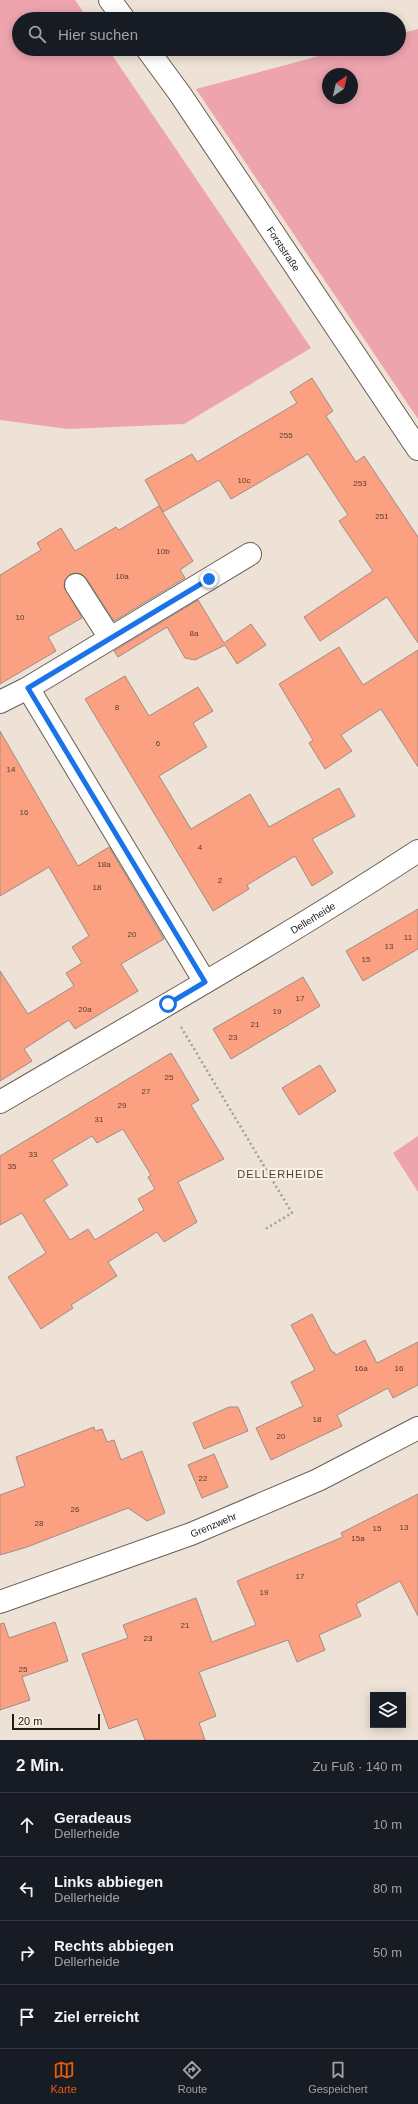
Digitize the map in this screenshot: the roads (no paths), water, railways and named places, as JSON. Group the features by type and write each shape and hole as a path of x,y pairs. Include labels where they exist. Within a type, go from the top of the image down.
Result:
{"street":[{"path":"110,0 119,12"},
{"name":"Forststraße","path":"152,56 180,94 418,449"},
{"path":"0,702 28,688 250,554"},
{"path":"76,585 110,638"},
{"path":"28,688 205,982"},
{"name":"Dellerheide","path":"0,1102 205,982 369,883 418,851"},
{"name":"Grenzwehr","path":"0,1602 192,1534 318,1480 418,1428"}],"district":[{"name":"DELLERHEIDE","path":"281,1174"}]}
